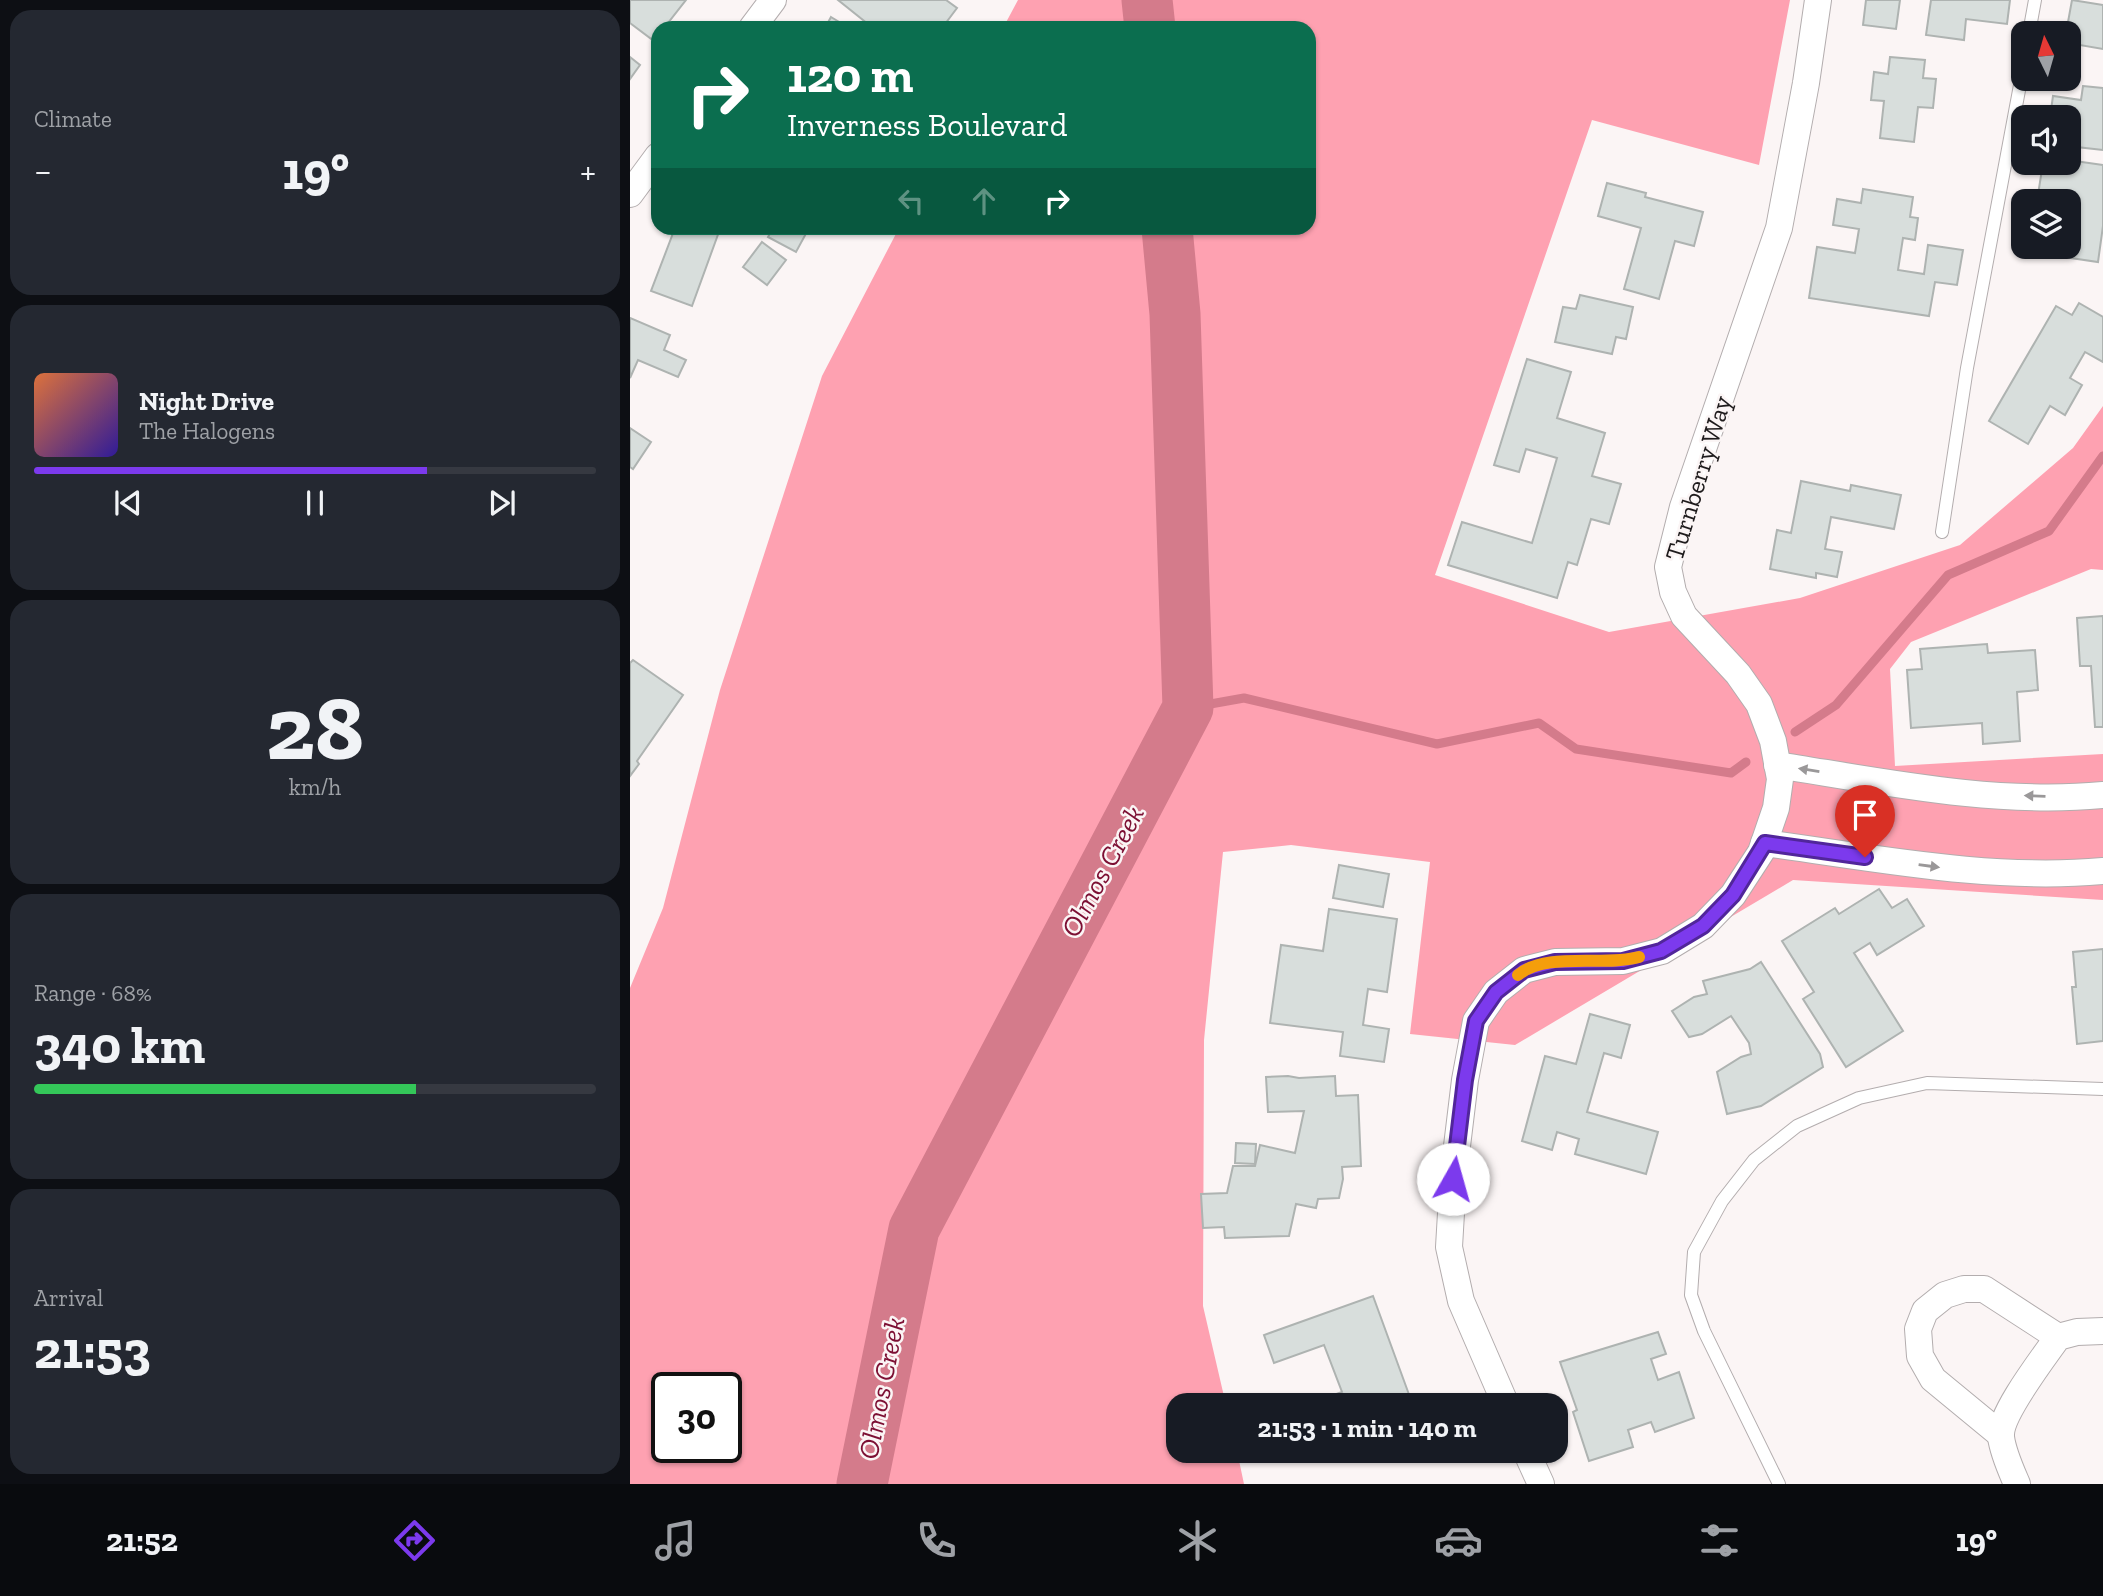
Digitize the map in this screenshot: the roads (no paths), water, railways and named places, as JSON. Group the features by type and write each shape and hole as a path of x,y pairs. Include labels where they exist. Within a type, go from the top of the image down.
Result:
{"street":[{"path":"757,21 773,0"},
{"name":"Turnberry Way","path":"1501,1393 1461,1301 1450,1247 1453,1179 1465,1080 1476,1021 1496,992 1524,970 1555,962 1623,961 1661,951 1703,926 1733,895 1765,843 1776,808 1780,779 1773,741 1759,704 1738,674 1684,616 1673,592 1668,567 1683,506 1779,228 1806,83 1818,0"},
{"path":"630,194 651,166"},
{"path":"1777,765 1948,792 2038,797 2103,794"},
{"path":"1765,843 1941,867 2037,873 2103,870"},
{"path":"2001,1434 1933,1379 1920,1356 1918,1329 1925,1311 1945,1295 1964,1289 1984,1289 2058,1337"},
{"path":"2017,1484 2001,1434 2007,1412 2058,1337 2077,1332 2103,1331"},
{"path":"1531,1463 1541,1484"}],"lane":[{"path":"2031,21 2035,0"},
{"path":"1942,532 1967,368 2019,91"},
{"path":"1779,1484 1704,1331 1691,1294 1695,1252 1722,1201 1754,1160 1797,1126 1860,1098 1927,1083 2103,1089"}],"waterway":[{"name":"Olmos Creek","path":"1147,0 1149,21"},
{"name":"Olmos Creek","path":"862,1484 914,1229 1188,708 1175,314 1168,235"},
{"path":"1795,732 1836,705 1948,575 2049,531 2103,456"},
{"path":"1188,708 1244,698 1437,744 1539,723 1576,749 1731,773 1746,762"}]}
